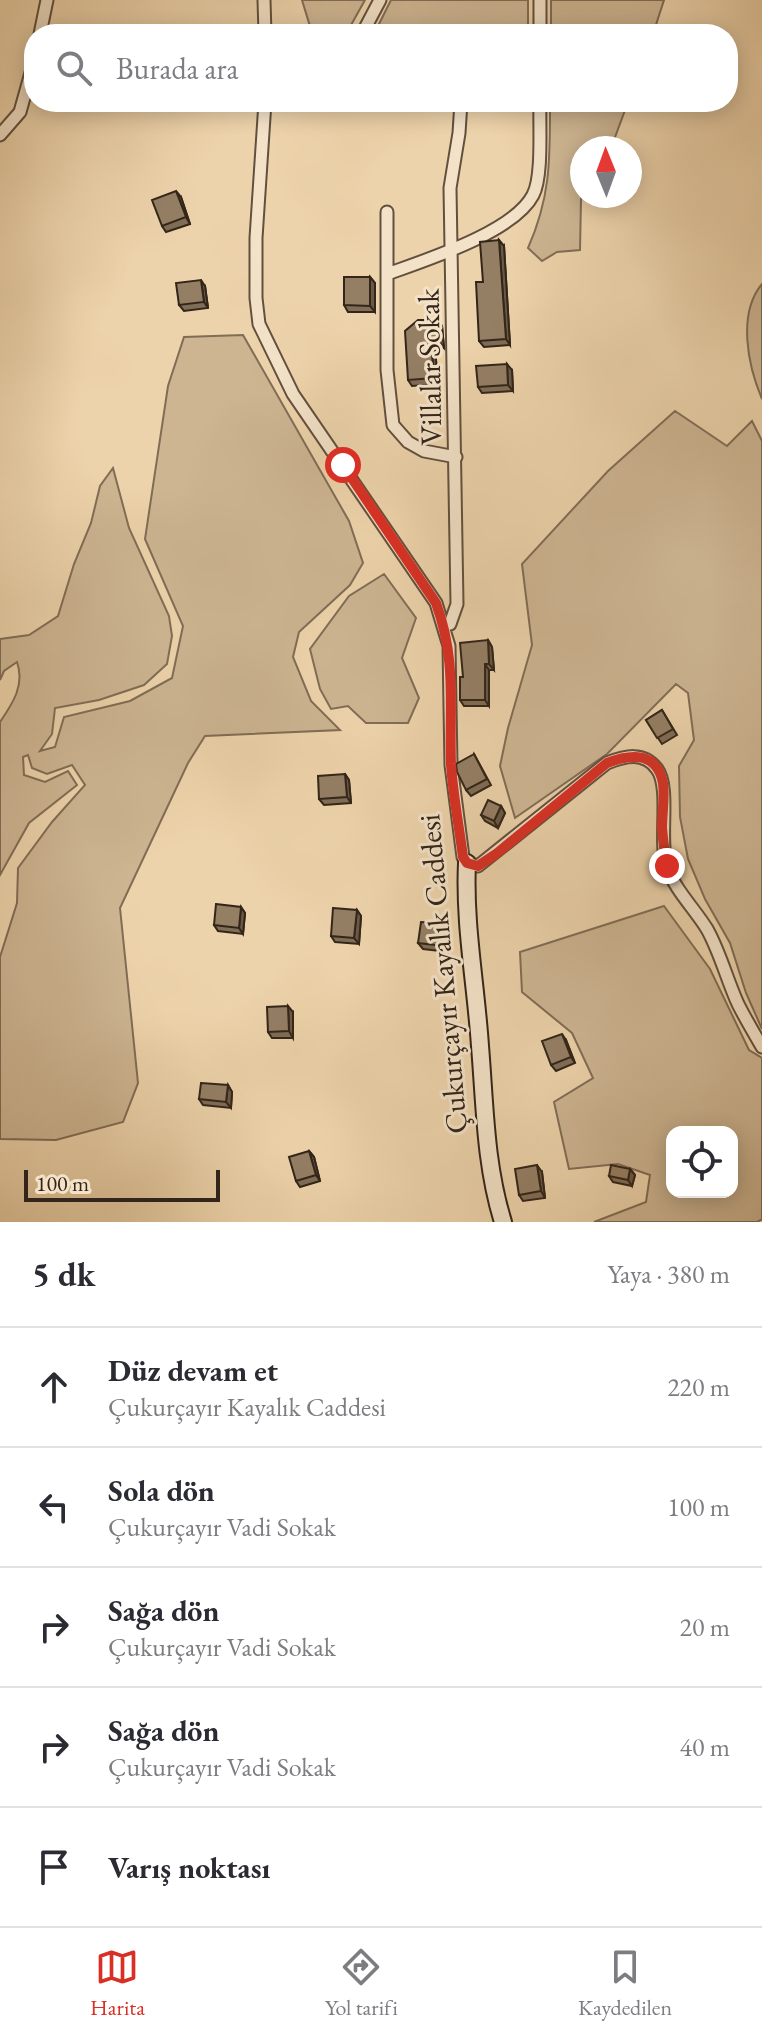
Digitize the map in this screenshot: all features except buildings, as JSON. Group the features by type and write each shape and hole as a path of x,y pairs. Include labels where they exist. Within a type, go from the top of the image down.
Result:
{"street":[{"path":"42,24 47,0"},
{"path":"264,0 265,24"},
{"path":"367,24 380,0"},
{"path":"540,0 540,24"},
{"path":"0,135 20,112 24,98"},
{"name":"Çukurçayır Kayalık Caddesi","path":"264,112 256,238 259,324 293,394 436,603 449,646 451,765 463,857 467,863 465,900 485,1130 492,1187 503,1222"},
{"name":"Villalar Sokak","path":"443,624 450,624 457,604 450,188 460,112"},
{"path":"387,274 451,251 516,217 534,194 539,165 540,112"},
{"path":"387,212 387,370 393,425 408,442 424,451 456,457"},
{"path":"467,863 478,866 496,854 607,763 627,755 644,758 657,768 663,782 662,829 667,866 687,903 707,930 739,1005 762,1047"}],"shaded area":[{"path":"302,0 365,0 352,24 309,23"},
{"path":"391,0 528,0 528,24 379,24"},
{"path":"551,0 664,0 656,24 551,24"},
{"path":"550,112 624,112 615,136 570,136 570,208 581,208 580,250 557,252 542,261 528,248 545,194"},
{"path":"762,284 762,399 749,356 747,325 754,296"},
{"path":"243,335 349,521 363,563 350,585 299,632 293,657 311,701 340,730 205,736 188,763 120,908 138,1083 123,1122 56,1140 0,1139 0,957 17,903 18,868 52,822 85,785 72,765 47,774 32,768 28,755 23,757 24,775 45,782 68,771 77,785 29,823 0,875 0,722 13,701 20,678 17,662 4,671 0,680 0,639 29,635 58,616 91,523 100,486 113,468 129,528 169,616 172,636 167,664 144,685 99,700 55,708 52,734 40,751 55,747 64,717 130,701 172,678 183,626 145,539 168,386 184,337"},
{"path":"675,411 727,446 752,421 762,441 762,1029 746,993 730,943 705,899 688,859 680,817 679,766 694,740 688,693 676,684 607,754 515,818 500,766 532,645 522,564 608,471"},
{"path":"384,574 416,618 402,658 419,698 408,723 366,723 348,706 331,709 320,689 310,649 349,596"},
{"path":"664,906 710,969 749,1050 762,1058 762,1219 757,1222 594,1222 646,1202 650,1175 618,1164 569,1169 554,1102 593,1078 572,1033 522,992 520,952"}],"route":[{"path":"343,465 436,603 443,624 449,646 451,765 463,857 467,863 478,866 496,854 607,763 627,755 644,758 657,768 663,782 662,829 667,866"}]}
